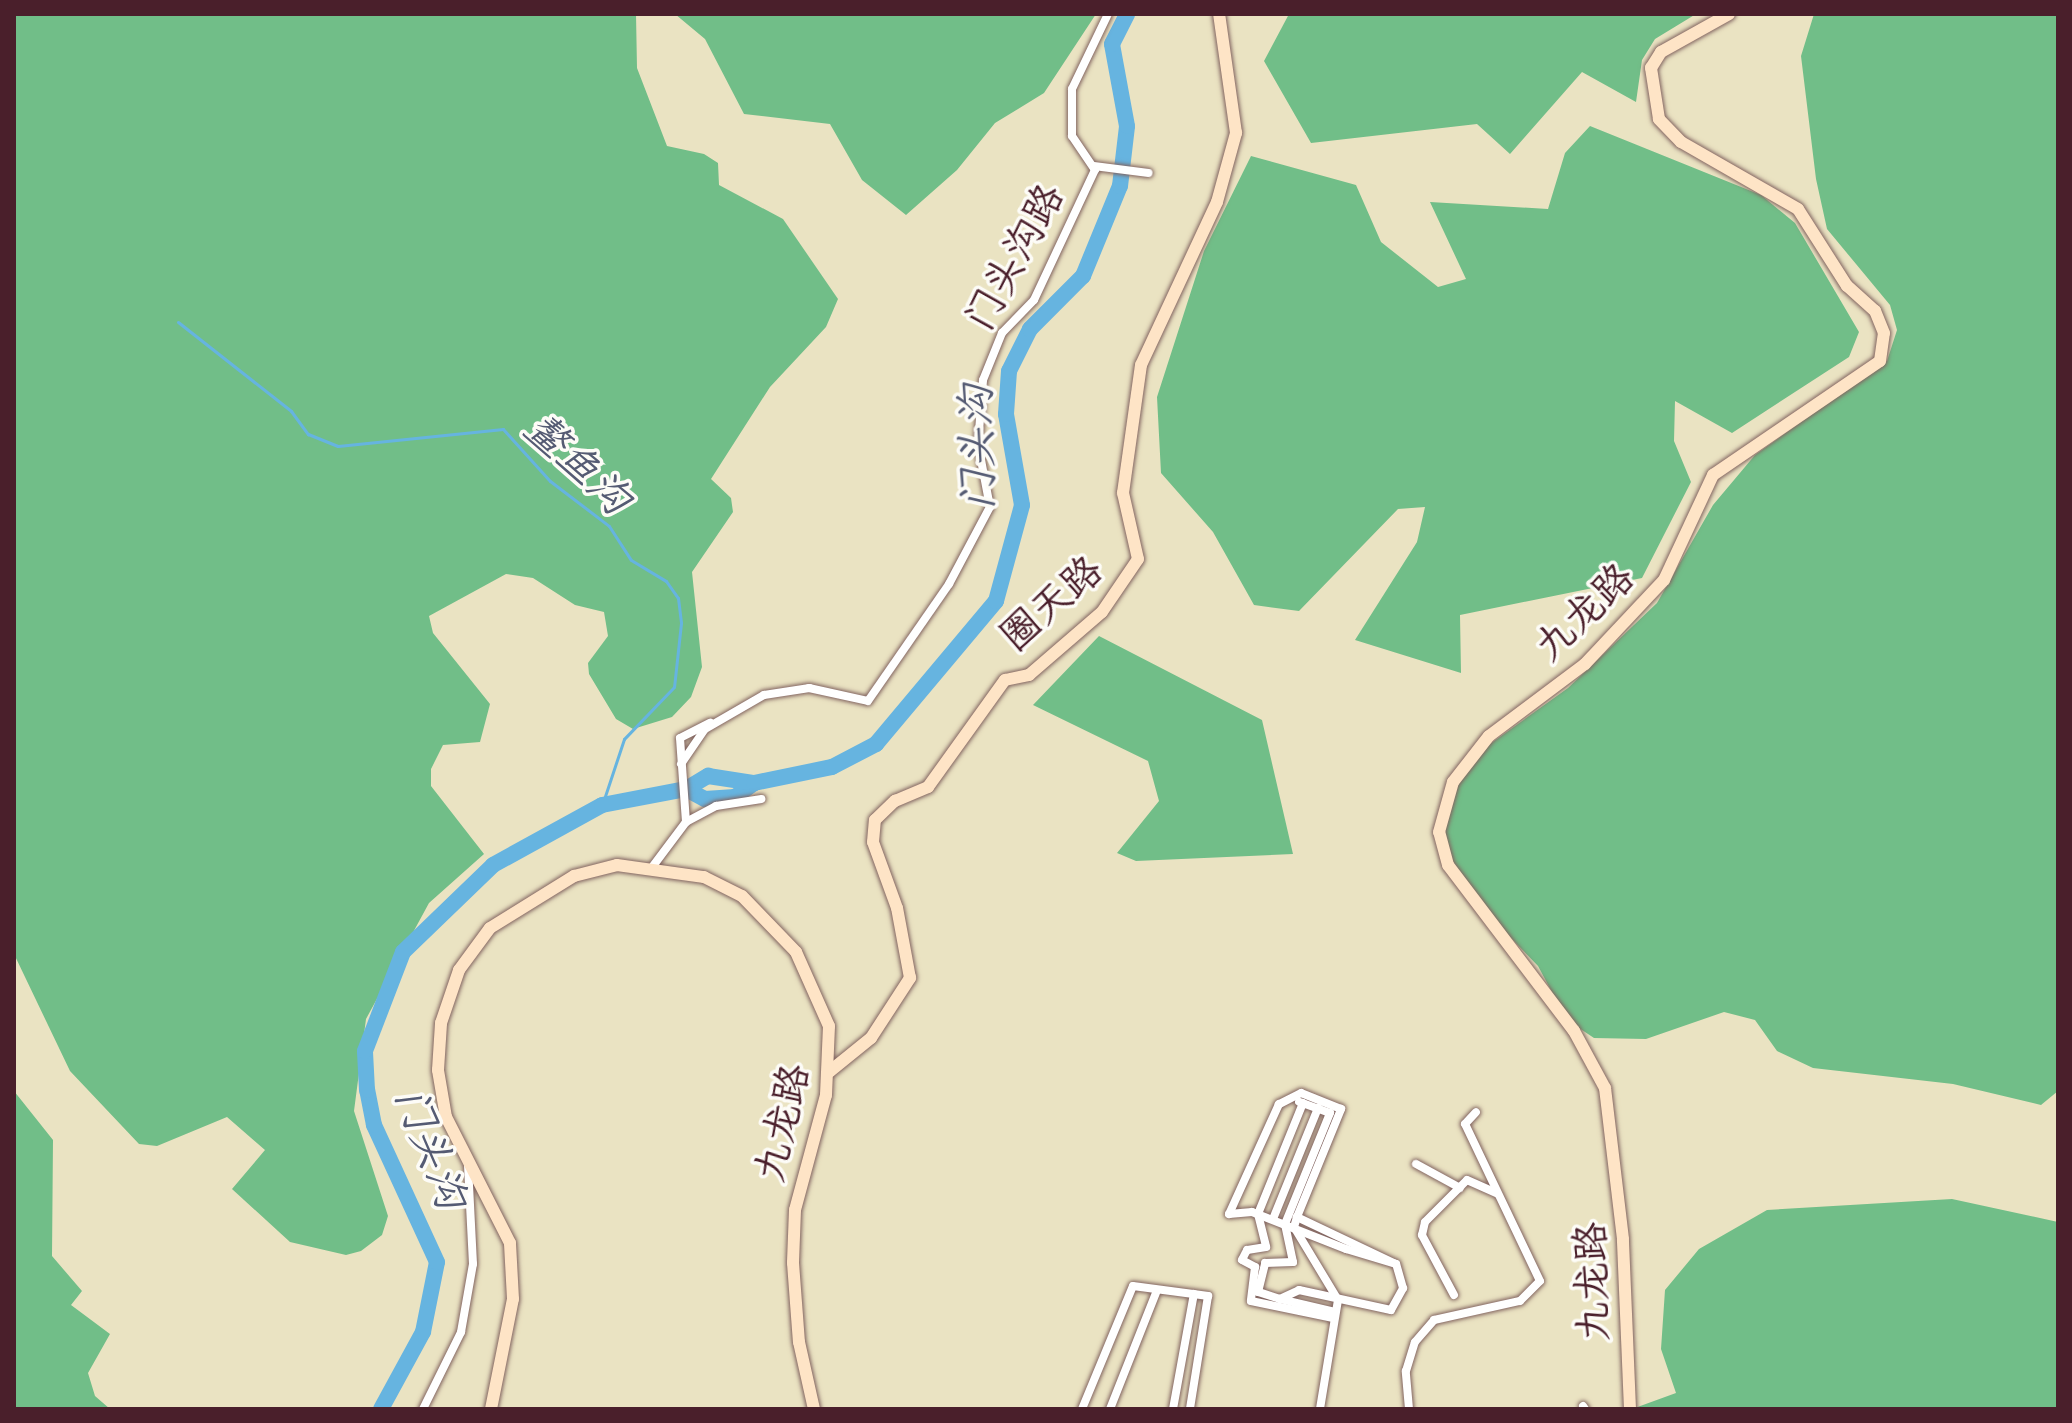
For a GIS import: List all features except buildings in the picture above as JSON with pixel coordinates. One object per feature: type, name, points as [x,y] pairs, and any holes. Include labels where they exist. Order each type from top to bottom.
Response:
[{"type":"street","name":"门头沟路","points":[[713,723],[746,711],[764,695],[789,690],[868,701],[909,651],[990,507],[978,444],[983,380],[1002,333],[1034,300],[1094,166],[1072,136],[1072,89],[1108,14]]},
{"type":"street","name":"圈天路","points":[[829,1072],[871,1038],[910,978],[897,908],[873,842],[875,820],[895,801],[928,787],[1005,680],[1029,675],[1102,612],[1138,559],[1123,493],[1141,365],[1217,202],[1236,133],[1219,14]]},
{"type":"street","name":"九龙路","points":[[1630,1409],[1623,1239],[1605,1088],[1574,1031],[1448,865],[1439,832],[1453,782],[1489,736],[1585,664],[1664,580],[1713,475],[1880,361],[1884,333],[1875,311],[1847,286],[1798,209],[1681,142],[1659,119],[1651,68],[1661,52],[1729,14]]},
{"type":"street","points":[[1094,166],[1149,173]]},
{"type":"street","points":[[681,764],[713,723]]},
{"type":"street","points":[[686,821],[682,735],[713,723]]},
{"type":"street","points":[[653,866],[686,821],[716,806],[761,799]]},
{"type":"street","name":"九龙路","points":[[491,1409],[513,1299],[510,1243],[446,1117],[438,1070],[441,1023],[459,970],[490,928],[536,896],[574,876],[653,866],[704,877],[742,896],[778,928],[829,1026],[829,1072],[795,1210],[799,1342],[814,1409]]},
{"type":"street","points":[[1280,1299],[1299,1290],[1338,1300],[1398,1306],[1403,1288],[1396,1264],[1292,1223],[1258,1214],[1231,1218],[1226,1209],[1243,1195],[1245,1173],[1279,1104],[1301,1093],[1332,1108]]},
{"type":"street","points":[[1290,1099],[1318,1108],[1341,1109],[1292,1223],[1293,1262],[1269,1258],[1258,1292],[1334,1315]]},
{"type":"street","points":[[1303,1103],[1258,1214],[1266,1247],[1242,1253],[1244,1265],[1255,1267],[1251,1301],[1334,1315]]},
{"type":"street","points":[[1273,1219],[1318,1108]]},
{"type":"street","points":[[1409,1409],[1410,1357],[1434,1320],[1535,1292],[1540,1281],[1465,1124],[1476,1112]]},
{"type":"street","points":[[423,1409],[461,1332],[473,1264],[468,1163]]},
{"type":"street","points":[[1416,1164],[1460,1188]]},
{"type":"street","points":[[1454,1295],[1422,1235],[1460,1188],[1478,1180],[1499,1196]]},
{"type":"street","points":[[1292,1223],[1338,1300],[1320,1408]]},
{"type":"street","points":[[1082,1409],[1133,1286],[1208,1296],[1190,1409]]},
{"type":"street","points":[[1110,1409],[1157,1290]]},
{"type":"street","points":[[1173,1409],[1194,1294]]},
{"type":"green space","points":[[14,14],[636,14],[637,68],[667,146],[704,154],[718,163],[719,185],[783,219],[838,299],[826,327],[770,387],[711,479],[731,498],[733,512],[692,572],[702,667],[691,697],[672,717],[633,729],[616,719],[589,674],[588,663],[608,636],[604,612],[575,605],[533,578],[506,574],[429,616],[433,633],[490,704],[480,742],[443,745],[431,769],[431,786],[484,854],[429,903],[366,1019],[354,1111],[388,1216],[382,1235],[361,1251],[346,1255],[290,1242],[232,1189],[265,1150],[227,1117],[157,1146],[139,1144],[70,1071],[14,954]]},
{"type":"green space","points":[[675,14],[1096,14],[1044,93],[995,123],[957,170],[906,215],[862,180],[830,124],[744,114],[705,39]]},
{"type":"green space","points":[[1289,14],[1696,14],[1655,39],[1642,60],[1636,102],[1582,72],[1510,154],[1477,124],[1311,143],[1264,61]]},
{"type":"green space","points":[[1814,14],[2058,14],[2058,1091],[2041,1105],[1953,1084],[1813,1068],[1777,1051],[1755,1020],[1724,1012],[1646,1039],[1594,1038],[1567,1020],[1538,966],[1482,908],[1440,843],[1447,794],[1476,754],[1568,688],[1657,603],[1713,505],[1755,455],[1887,361],[1897,330],[1890,305],[1827,229],[1816,179],[1801,56]]},
{"type":"green space","points":[[1590,126],[1761,195],[1795,223],[1859,332],[1849,357],[1732,433],[1675,401],[1674,441],[1691,482],[1642,578],[1460,615],[1461,673],[1355,640],[1417,542],[1425,507],[1398,509],[1299,611],[1254,605],[1213,532],[1161,473],[1157,397],[1204,251],[1251,156],[1356,185],[1381,242],[1438,287],[1466,279],[1430,202],[1548,209],[1565,153]]},
{"type":"green space","points":[[1099,636],[1262,720],[1293,854],[1136,861],[1117,853],[1159,801],[1148,761],[1033,705]]},
{"type":"green space","points":[[14,1091],[53,1140],[52,1256],[82,1291],[71,1305],[110,1334],[88,1373],[95,1396],[110,1409],[14,1409]]},
{"type":"green space","points":[[1952,1199],[2058,1222],[2058,1409],[1632,1409],[1676,1393],[1661,1349],[1665,1290],[1699,1249],[1767,1210]]},
{"type":"waterway","name":"门头沟","points":[[381,1409],[423,1332],[437,1262],[374,1125],[367,1090],[365,1051],[403,952],[493,865],[602,805],[686,789],[708,776],[754,783],[832,767],[876,744],[996,601],[1022,505],[1006,414],[1009,371],[1030,329],[1083,276],[1120,186],[1127,126],[1112,44],[1127,14]]},
{"type":"waterway","name":"鳌鱼沟","points":[[178,322],[291,411],[308,434],[338,446],[503,429],[550,481],[609,526],[631,560],[666,581],[678,598],[681,623],[674,687],[624,739],[602,805]]},
{"type":"waterway","name":"门头沟","points":[[686,789],[705,799],[735,797],[754,783]]}]
